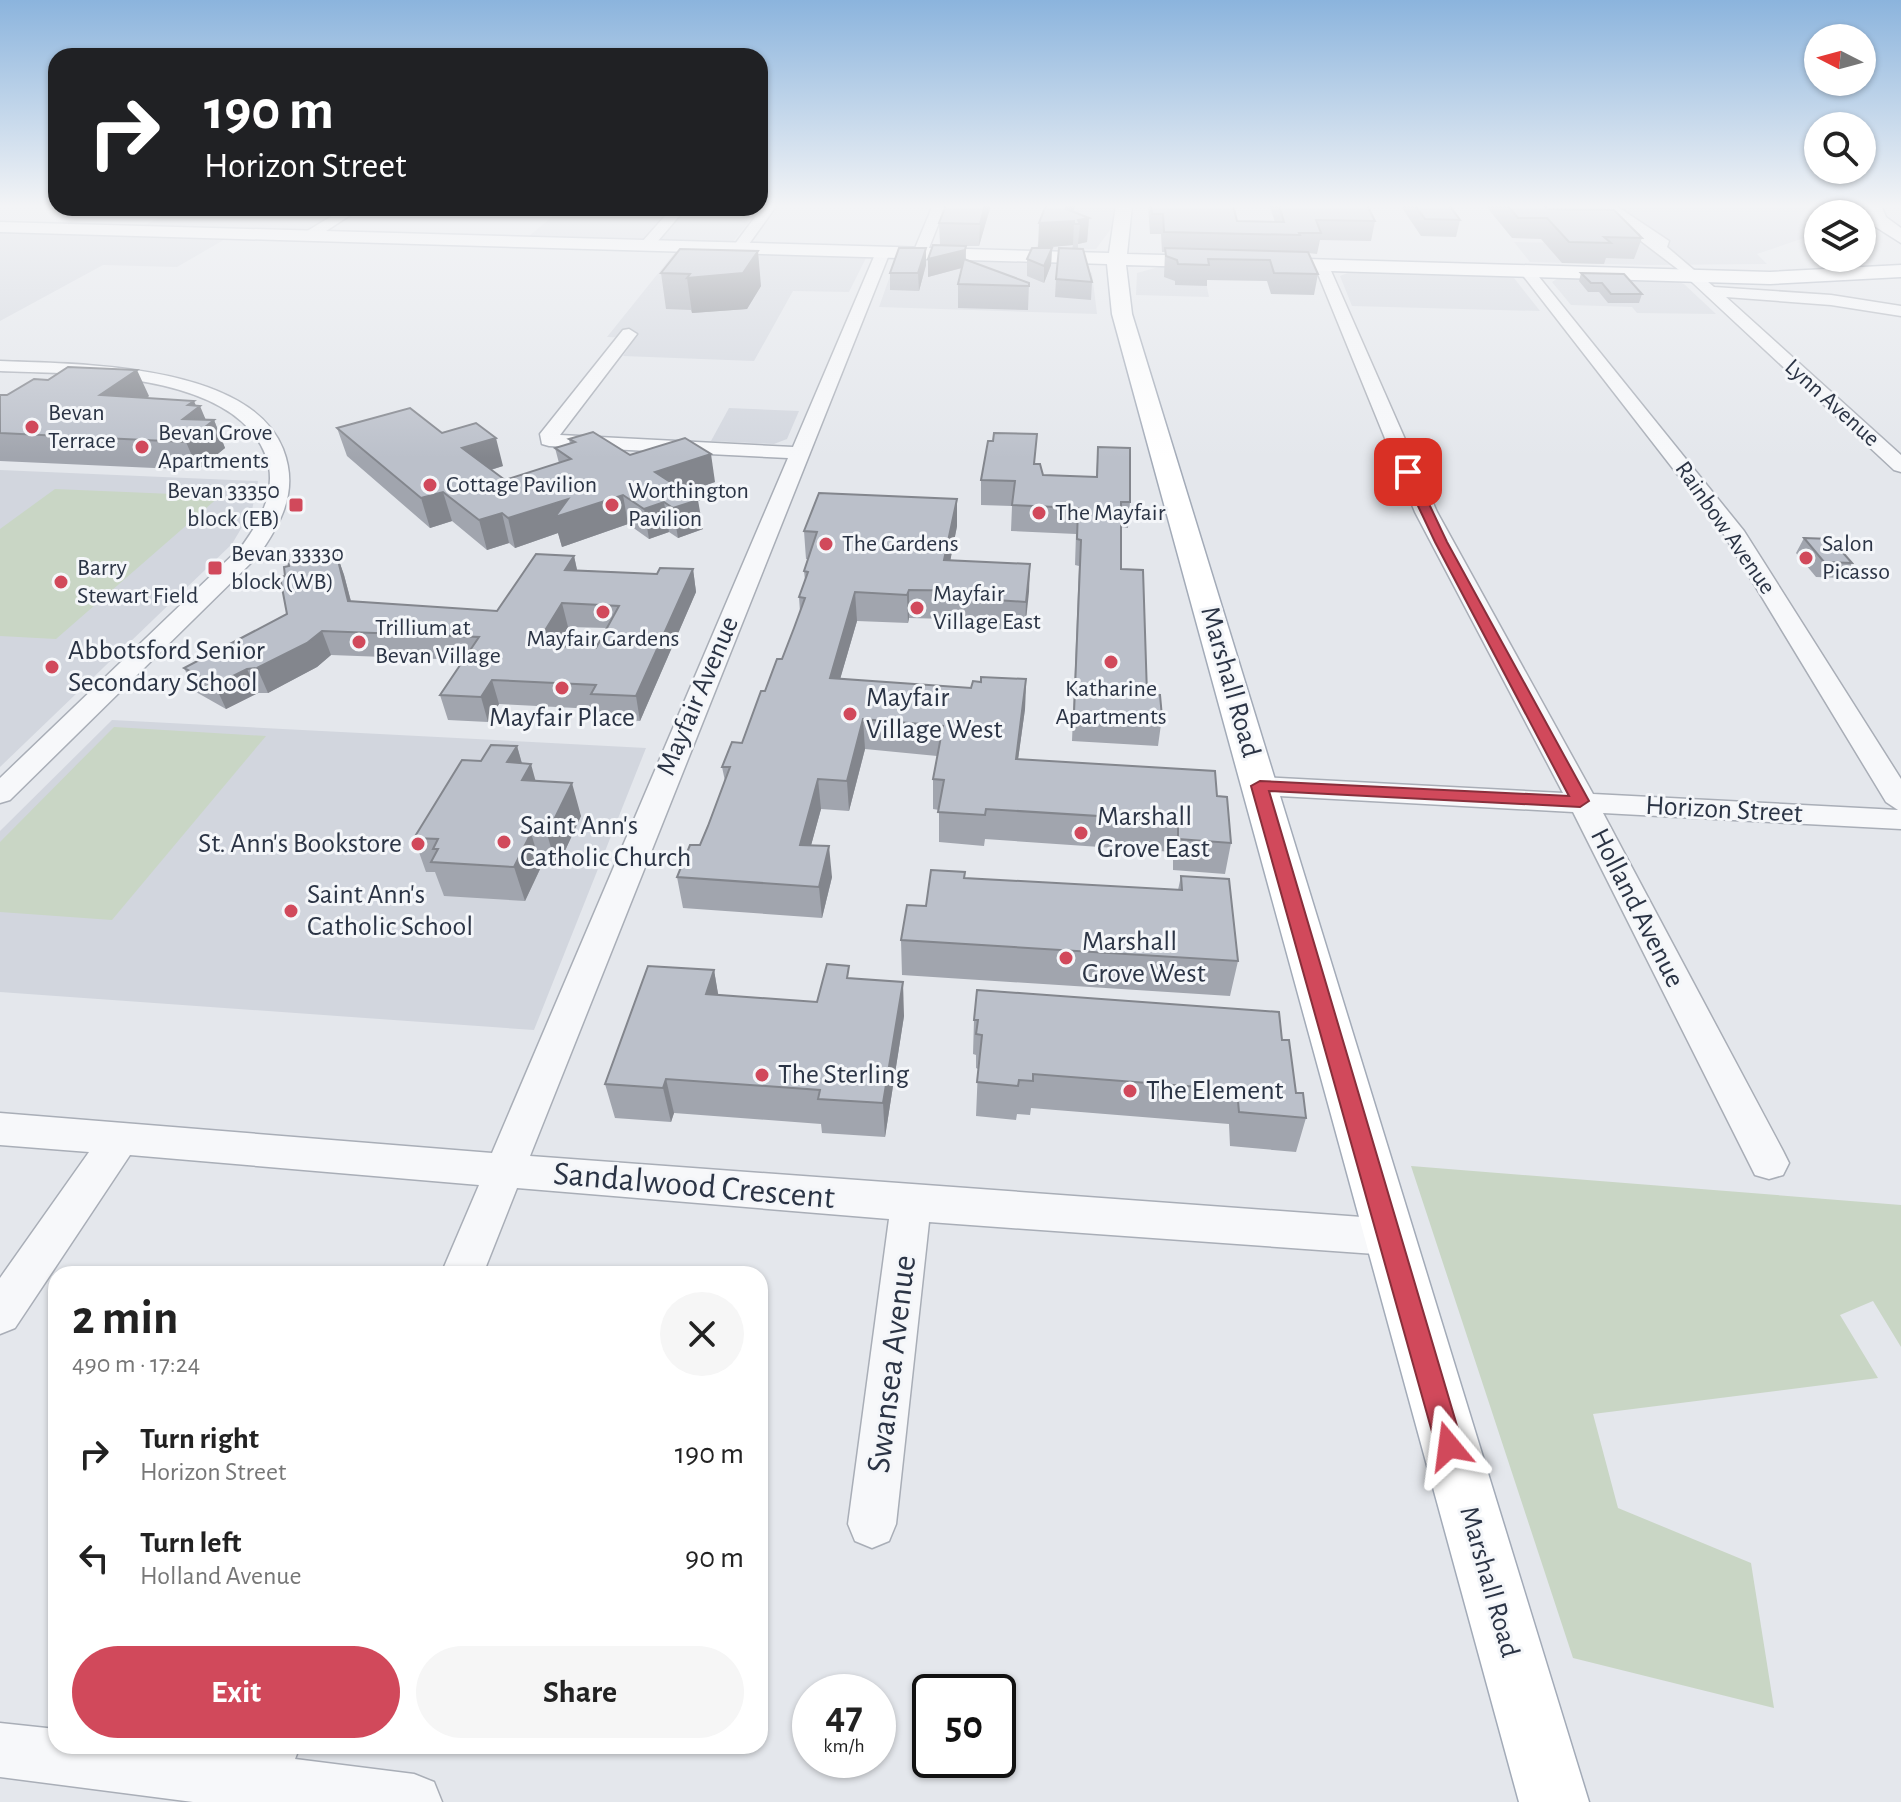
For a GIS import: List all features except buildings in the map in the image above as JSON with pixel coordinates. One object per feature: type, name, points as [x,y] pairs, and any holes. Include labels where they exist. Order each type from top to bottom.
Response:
[{"type":"main road","name":"Marshall Road","points":[[1118,289],[1122,314],[1554,1802]]},
{"type":"street","name":"Mayfair Avenue","points":[[465,1266],[867,289]]},
{"type":"street","name":"Holland Avenue","points":[[1332,289],[1426,512],[1769,1163]]},
{"type":"street","name":"Rainbow Avenue","points":[[1541,289],[1733,531],[1901,802]]},
{"type":"street","points":[[1711,291],[1831,300],[1901,311]]},
{"type":"street","name":"Lynn Avenue","points":[[1711,291],[1901,466]]},
{"type":"street","points":[[629,334],[549,440],[798,453]]},
{"type":"street","points":[[0,366],[120,374],[182,386],[221,400],[244,412],[271,439],[279,456],[282,481],[277,504],[250,551],[0,794]]},
{"type":"street","name":"Horizon Street","points":[[1260,786],[1901,820]]},
{"type":"street","name":"Sandalwood Crescent","points":[[0,1129],[911,1204],[1389,1237]]},
{"type":"street","points":[[0,1314],[120,1139]]},
{"type":"street","name":"Swansea Avenue","points":[[872,1524],[911,1204]]},
{"type":"street","points":[[0,1750],[48,1753]]},
{"type":"street","points":[[76,1754],[265,1764],[414,1802]]},
{"type":"shaded area","points":[[0,289],[59,289],[0,321]]},
{"type":"shaded area","points":[[645,289],[850,289],[849,292],[793,291],[754,361],[623,356],[635,338],[607,337]]},
{"type":"shaded area","points":[[885,289],[1094,289],[1097,314],[879,307]]},
{"type":"shaded area","points":[[1136,289],[1207,289],[1209,297],[1136,295]]},
{"type":"shaded area","points":[[1345,289],[1523,289],[1540,311],[1352,306]]},
{"type":"shaded area","points":[[1558,289],[1689,289],[1716,314],[1637,313],[1632,307],[1571,305]]},
{"type":"shaded area","points":[[729,408],[799,411],[787,439],[774,444],[711,441]]},
{"type":"shaded area","name":"Abbotsford Senior Secondary School","points":[[0,470],[258,481],[252,510],[232,544],[0,767]]},
{"type":"shaded area","name":"Saint Ann's Catholic School","points":[[112,720],[646,748],[534,1030],[0,992],[0,831]]},
{"type":"green space","name":"Barry Stewart Field","points":[[55,489],[220,496],[56,639],[0,636],[0,529]]},
{"type":"green space","points":[[114,727],[266,736],[112,920],[0,912],[0,842]]},
{"type":"green space","points":[[1411,1166],[1901,1205],[1901,1347],[1873,1301],[1840,1315],[1878,1378],[1593,1414],[1618,1508],[1751,1563],[1774,1708],[1573,1658]]},
{"type":"place","name":"Bevan Terrace","points":[[32,427]]},
{"type":"place","name":"Bevan Grove Apartments","points":[[142,447]]},
{"type":"place","name":"Cottage Pavilion","points":[[430,485]]},
{"type":"place","name":"Bevan 33350 block (EB)","points":[[296,505]]},
{"type":"place","name":"Worthington Pavilion","points":[[612,505]]},
{"type":"place","name":"The Mayfair","points":[[1039,513]]},
{"type":"place","name":"The Gardens","points":[[826,544]]},
{"type":"place","name":"Salon Picasso","points":[[1806,558]]},
{"type":"place","name":"Bevan 33330 block (WB)","points":[[215,568]]},
{"type":"place","name":"Barry Stewart Field","points":[[61,582]]},
{"type":"place","name":"Mayfair Village East","points":[[917,608]]},
{"type":"place","name":"Mayfair Gardens","points":[[603,612]]},
{"type":"place","name":"Trillium at Bevan Village","points":[[359,642]]},
{"type":"place","name":"Katharine Apartments","points":[[1111,662]]},
{"type":"place","name":"Abbotsford Senior Secondary School","points":[[52,667]]},
{"type":"place","name":"Mayfair Place","points":[[562,688]]},
{"type":"place","name":"Mayfair Village West","points":[[850,714]]},
{"type":"place","name":"Marshall Grove East","points":[[1081,833]]},
{"type":"place","name":"Saint Ann's Catholic Church","points":[[504,842]]},
{"type":"place","name":"St. Ann's Bookstore","points":[[418,844]]},
{"type":"place","name":"Saint Ann's Catholic School","points":[[291,911]]},
{"type":"place","name":"Marshall Grove West","points":[[1066,958]]},
{"type":"place","name":"The Sterling","points":[[762,1075]]},
{"type":"place","name":"The Element","points":[[1130,1091]]},
{"type":"route","points":[[1408,472],[1441,542],[1580,801],[1260,786],[1449,1446]]}]
